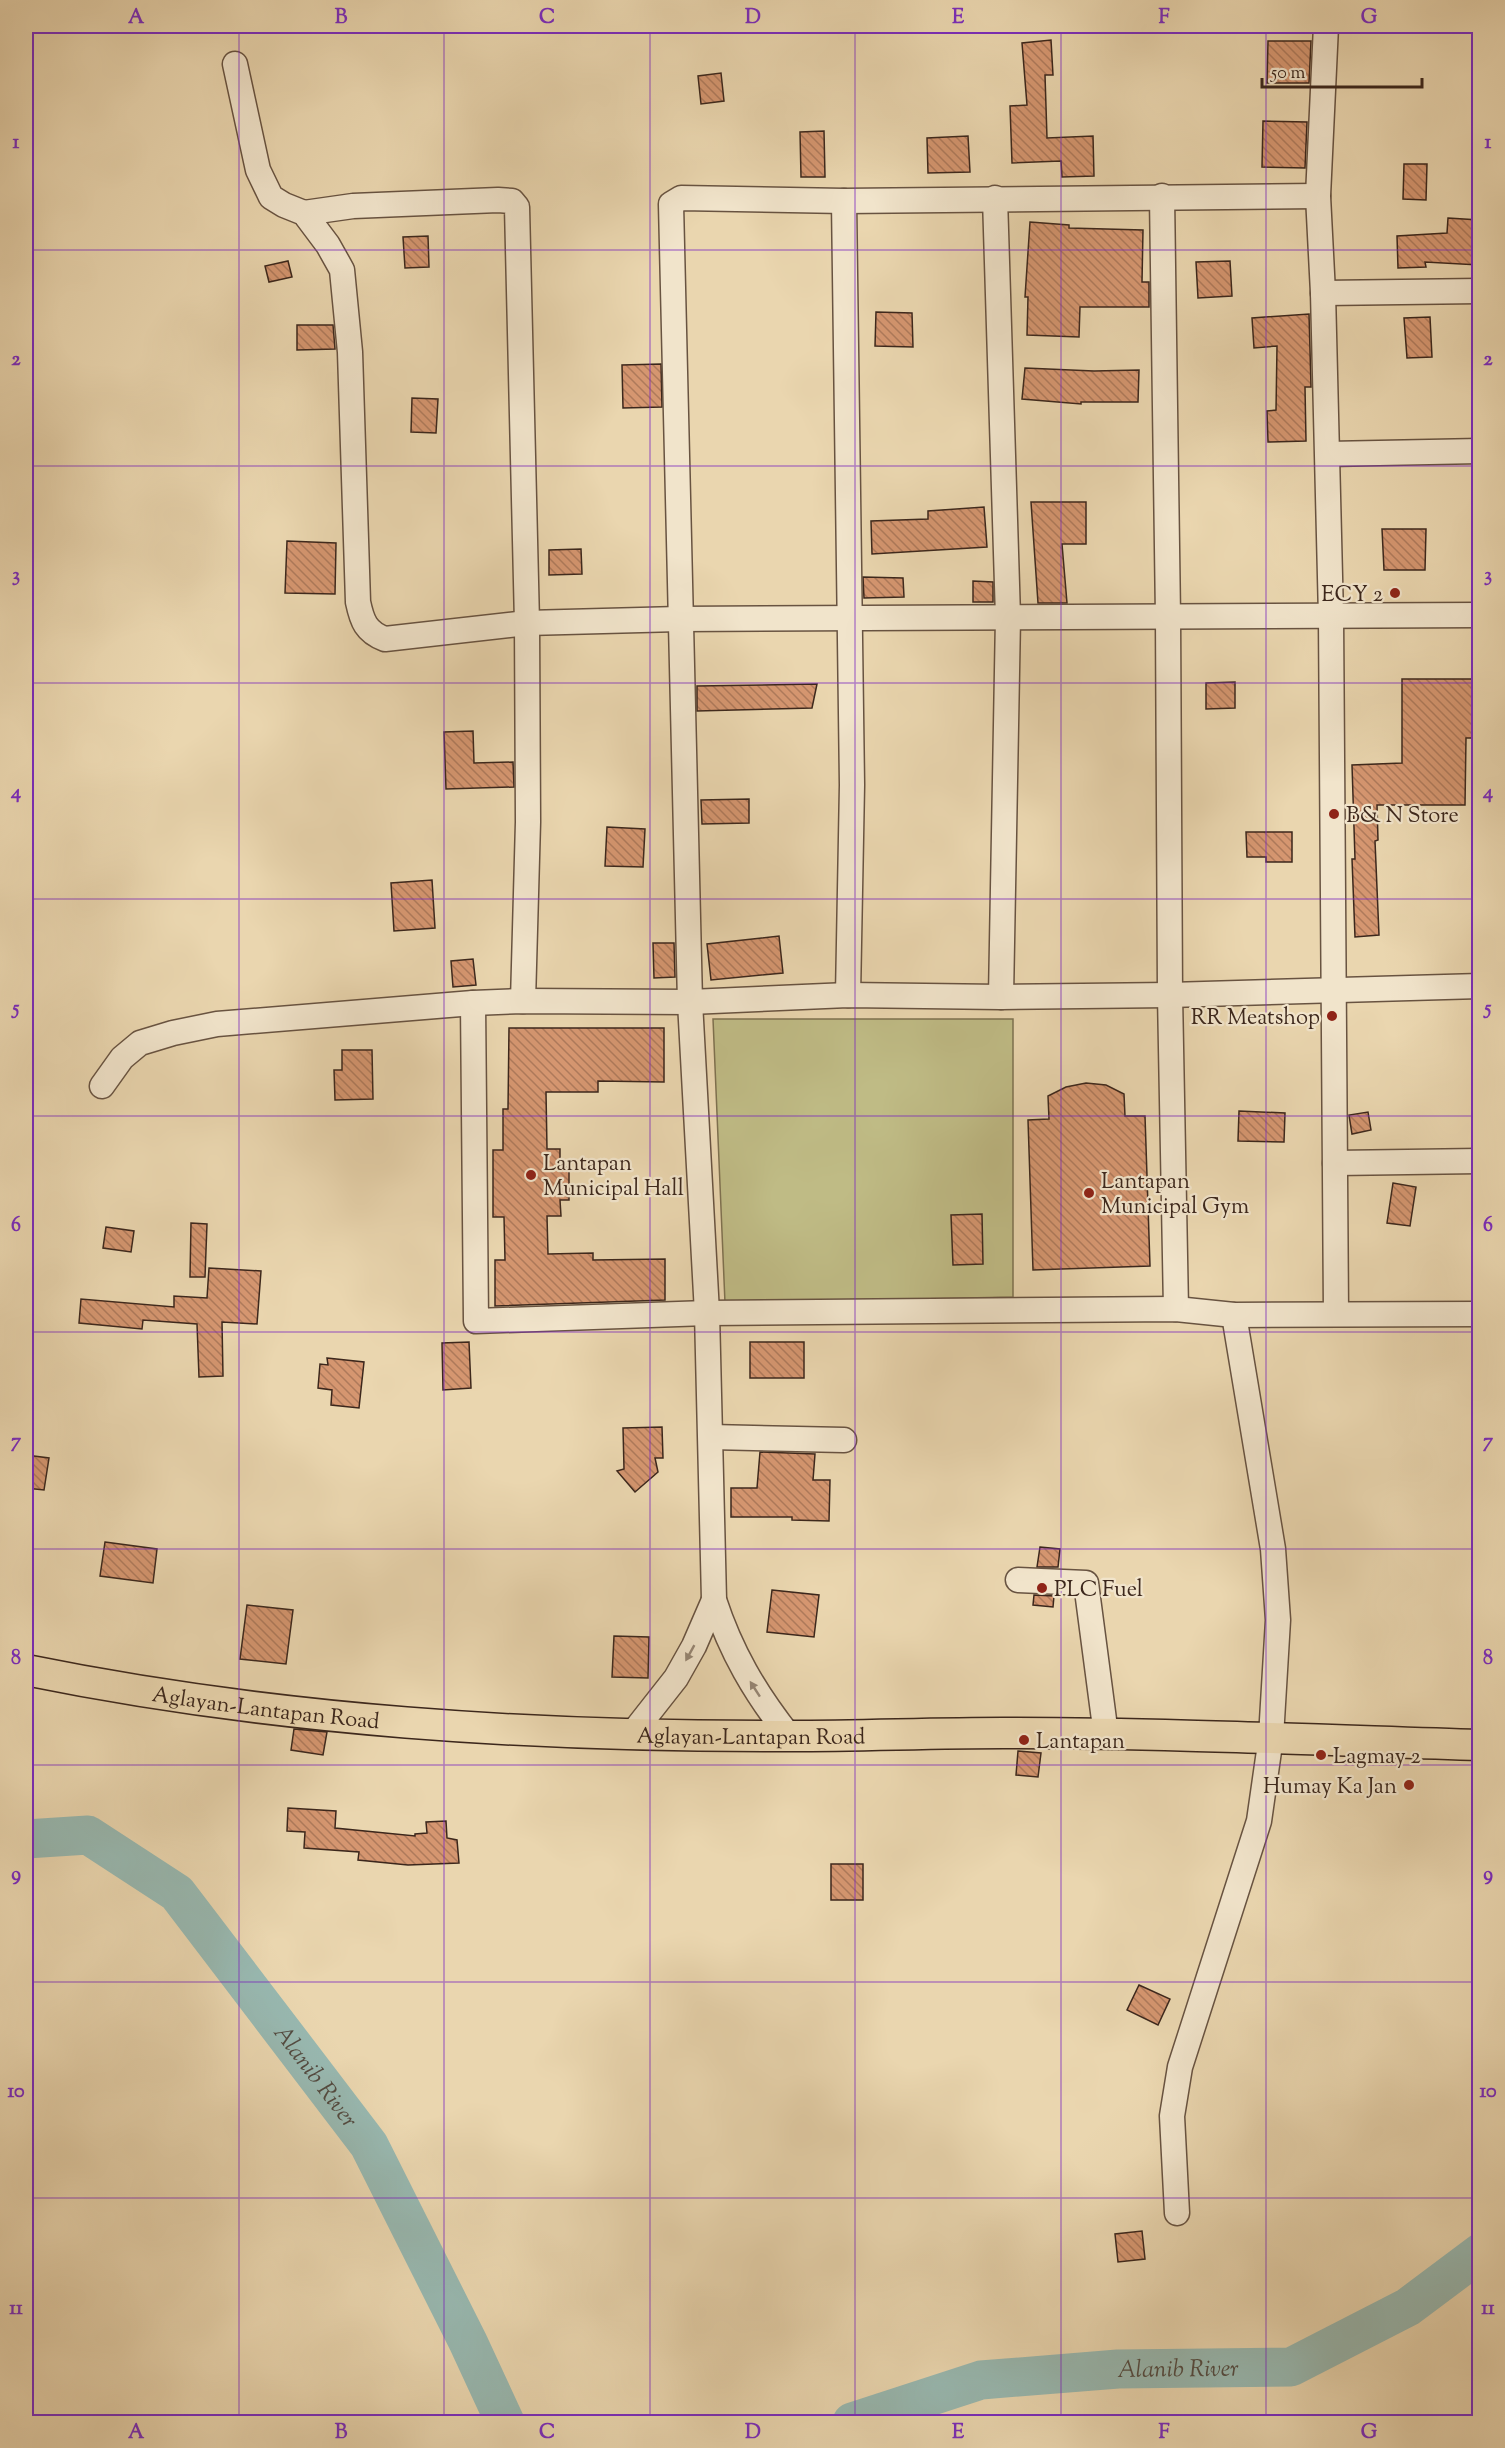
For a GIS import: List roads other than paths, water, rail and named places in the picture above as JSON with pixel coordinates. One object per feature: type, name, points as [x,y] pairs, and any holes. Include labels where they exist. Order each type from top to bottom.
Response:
[{"type":"main road","name":"Aglayan-Lantapan Road","points":[[26,1670],[243,1706],[400,1723],[632,1734],[789,1736],[1003,1733],[1271,1737],[1479,1745]]},
{"type":"street","points":[[1326,26],[1318,196],[1328,454],[1331,617],[1336,1314]]},
{"type":"street","points":[[235,64],[258,170],[271,196],[284,205],[304,213],[352,206],[498,200],[512,201],[517,207],[527,623],[528,822],[523,1001]]},
{"type":"street","points":[[1162,196],[1170,995],[1176,1309]]},
{"type":"street","points":[[789,1736],[748,1678],[726,1635],[714,1600],[711,1437],[690,1002],[679,619],[671,204],[681,198],[844,201],[1318,196]]},
{"type":"street","points":[[995,198],[1008,617],[1001,997]]},
{"type":"street","points":[[844,201],[852,785],[848,995]]},
{"type":"street","points":[[304,213],[327,244],[342,270],[344,279],[350,352],[358,602],[361,619],[368,630],[385,639],[527,623],[679,619],[849,620],[1479,615]]},
{"type":"street","points":[[1323,293],[1479,291]]},
{"type":"street","points":[[1328,454],[1479,451]]},
{"type":"street","points":[[102,1086],[122,1058],[140,1043],[173,1033],[217,1024],[473,1003],[690,1002],[848,995],[1001,997],[1170,995],[1335,992],[1479,986]]},
{"type":"street","points":[[473,1003],[476,1321],[706,1313],[1176,1309],[1234,1315],[1479,1314]]},
{"type":"street","points":[[1335,1163],[1479,1161]]},
{"type":"street","points":[[1177,2212],[1172,2116],[1180,2067],[1259,1821],[1271,1737],[1278,1620],[1274,1549],[1234,1315]]},
{"type":"street","points":[[711,1437],[844,1440]]},
{"type":"street","points":[[1018,1580],[1086,1583],[1106,1735]]},
{"type":"street","points":[[632,1734],[676,1678],[694,1646],[714,1600]]},
{"type":"waterway","name":"Alanib River","points":[[26,1839],[88,1835],[177,1893],[369,2145],[468,2342],[505,2422]]},
{"type":"waterway","name":"Alanib River","points":[[852,2422],[981,2380],[1118,2369],[1291,2367],[1408,2307],[1480,2253]]},
{"type":"place","name":"ECY 2","points":[[1395,593]]},
{"type":"place","name":"B& N Store","points":[[1334,814]]},
{"type":"place","name":"RR Meatshop","points":[[1332,1016]]},
{"type":"place","name":"Lantapan Municipal Hall","points":[[531,1175]]},
{"type":"place","name":"Lantapan Municipal Gym","points":[[1089,1193]]},
{"type":"place","name":"PLC Fuel","points":[[1042,1588]]},
{"type":"place","name":"Lantapan","points":[[1024,1740]]},
{"type":"place","name":"Lagmay 2","points":[[1321,1755]]},
{"type":"place","name":"Humay Ka Jan","points":[[1409,1785]]}]
